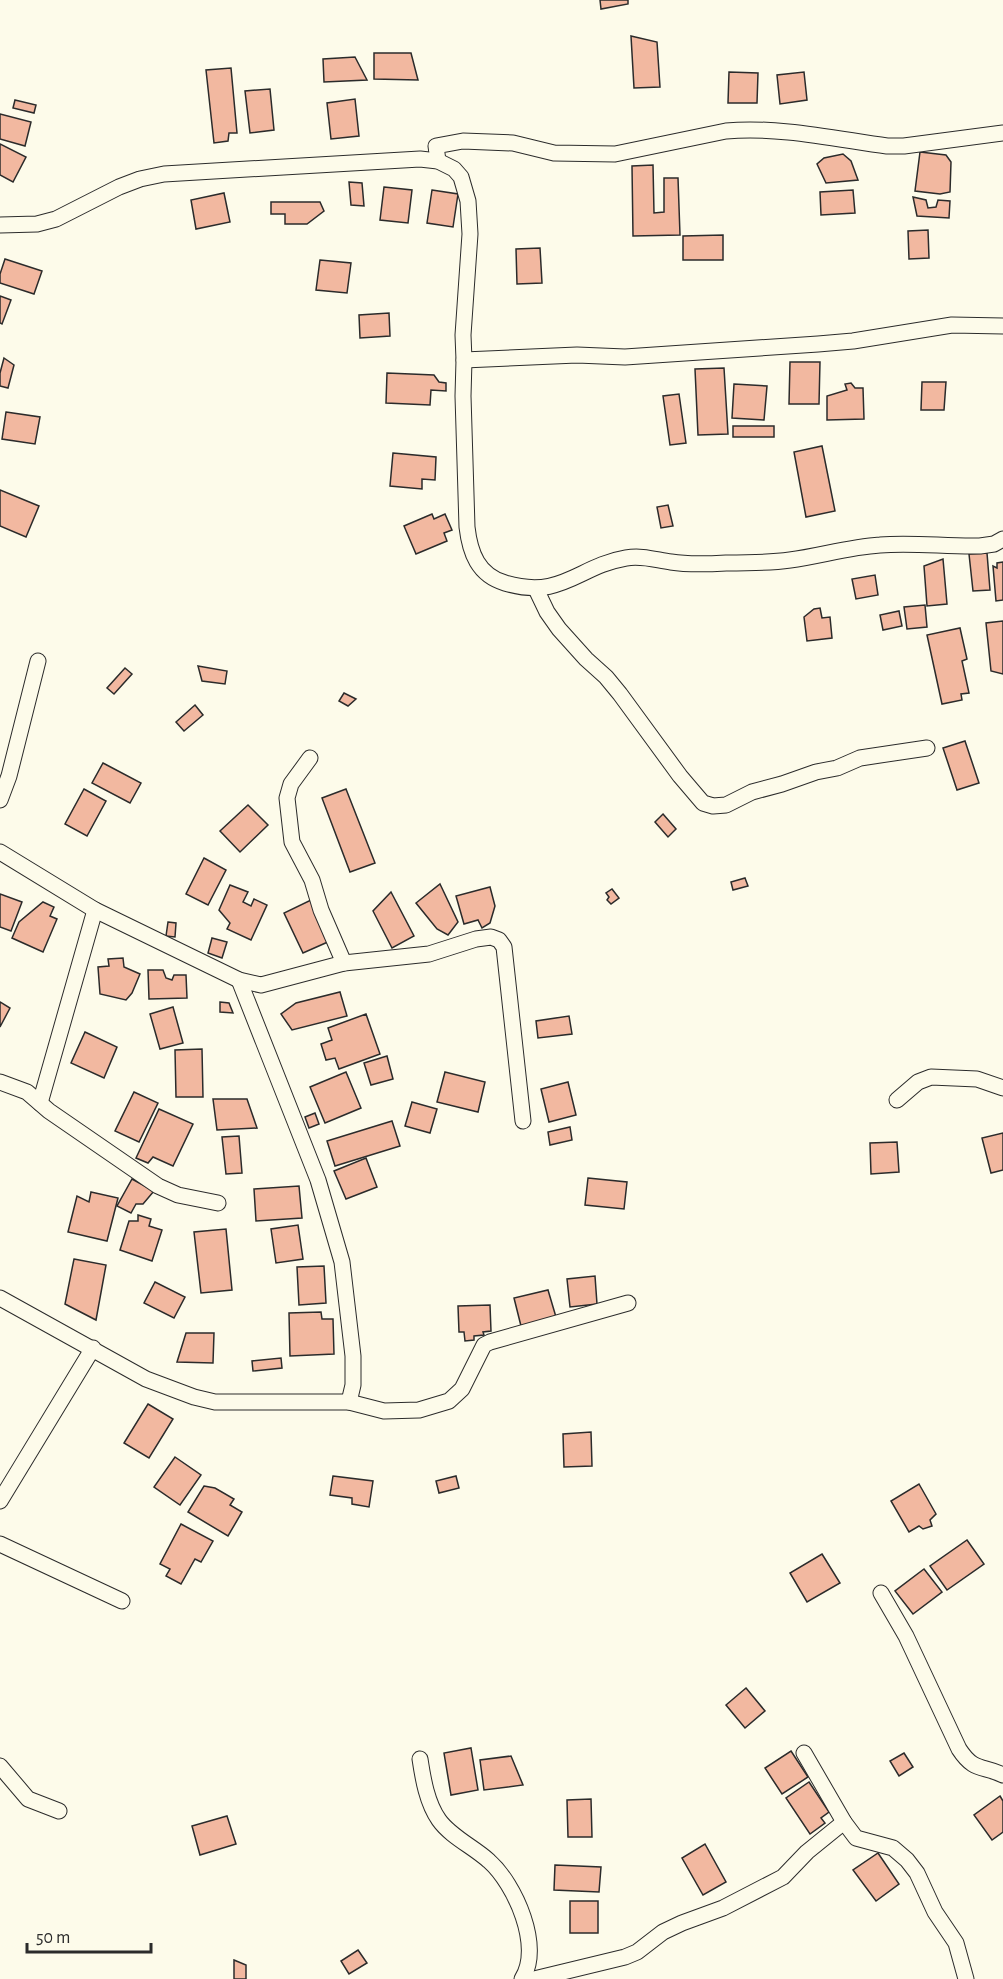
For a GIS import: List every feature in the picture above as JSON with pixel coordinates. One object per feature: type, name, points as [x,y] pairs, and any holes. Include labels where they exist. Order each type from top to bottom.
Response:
[{"type":"street","points":[[438,161],[436,146],[463,141],[513,143],[554,153],[615,154],[744,129],[769,130],[904,147],[1003,133]]},
{"type":"street","points":[[0,225],[38,224],[56,219],[119,187],[140,179],[164,174],[420,159],[438,161],[461,177],[468,201],[470,234],[463,335],[462,396],[468,542],[481,568],[493,578],[536,589],[570,581],[602,565],[626,558],[644,557],[680,563],[779,561],[883,544],[980,546],[994,544],[1003,539]]},
{"type":"street","points":[[464,360],[578,355],[625,357],[830,343],[952,325],[1003,326]]},
{"type":"street","points":[[536,589],[547,612],[559,628],[586,659],[606,676],[687,786],[703,803],[714,806],[726,805],[752,792],[816,772],[837,768],[860,758],[927,748]]},
{"type":"street","points":[[0,800],[9,776],[38,661]]},
{"type":"street","points":[[310,758],[291,784],[287,798],[292,842],[312,880],[321,910],[344,963]]},
{"type":"street","points":[[0,852],[95,910],[238,980],[261,985],[344,963],[429,954],[476,939],[491,937],[499,940],[504,947],[523,1121]]},
{"type":"street","points":[[40,1103],[95,910]]},
{"type":"street","points":[[238,980],[318,1180],[339,1252],[347,1297],[352,1356],[353,1385],[349,1402]]},
{"type":"street","points":[[897,1100],[918,1082],[931,1077],[977,1079],[1003,1088]]},
{"type":"street","points":[[0,1082],[27,1092],[158,1186],[178,1195],[218,1203]]},
{"type":"street","points":[[0,1298],[146,1378],[194,1397],[215,1402],[349,1402],[384,1411],[419,1410],[449,1401],[462,1389],[484,1345],[628,1304]]},
{"type":"street","points":[[0,1501],[93,1348]]},
{"type":"street","points":[[0,1544],[122,1601]]},
{"type":"street","points":[[881,1593],[906,1636],[966,1760],[978,1768],[1003,1775]]},
{"type":"street","points":[[804,1753],[844,1822],[856,1838],[893,1848],[917,1873],[935,1912],[956,1943],[966,1979]]},
{"type":"street","points":[[420,1759],[424,1785],[440,1821],[491,1863],[503,1876],[518,1903],[530,1950],[526,1974],[522,1979]]},
{"type":"street","points":[[0,1766],[28,1798],[59,1811]]},
{"type":"street","points":[[534,1979],[637,1952],[663,1932],[723,1908],[783,1877],[807,1852],[844,1822]]},
{"type":"building","points":[[600,0],[628,0],[628,4],[601,9]]},
{"type":"building","points":[[631,36],[657,42],[660,87],[634,88]]},
{"type":"building","points":[[374,53],[411,53],[418,80],[374,79]]},
{"type":"building","points":[[355,57],[367,80],[324,82],[323,59]]},
{"type":"building","points":[[231,68],[237,133],[229,133],[228,141],[214,143],[206,70]]},
{"type":"building","points":[[729,72],[758,73],[757,103],[728,103]]},
{"type":"building","points":[[804,72],[807,100],[780,104],[777,75]]},
{"type":"building","points":[[270,89],[274,130],[250,133],[245,91]]},
{"type":"building","points":[[355,99],[359,136],[331,139],[327,103]]},
{"type":"building","points":[[15,100],[36,105],[34,113],[13,108]]},
{"type":"building","points":[[0,114],[31,122],[25,146],[0,139]]},
{"type":"building","points":[[0,144],[26,157],[13,182],[0,175]]},
{"type":"building","points":[[920,152],[946,155],[951,162],[950,192],[940,194],[915,191]]},
{"type":"building","points":[[843,154],[851,161],[858,180],[826,183],[817,164],[824,158]]},
{"type":"building","points":[[653,165],[654,213],[664,212],[664,178],[678,178],[680,235],[633,236],[632,166]]},
{"type":"building","points":[[349,182],[362,183],[364,206],[351,205]]},
{"type":"building","points":[[384,187],[412,190],[408,223],[380,220]]},
{"type":"building","points":[[432,190],[458,194],[453,227],[427,223]]},
{"type":"building","points":[[853,190],[855,213],[821,215],[820,192]]},
{"type":"building","points":[[224,193],[230,222],[196,229],[191,200]]},
{"type":"building","points":[[913,197],[926,200],[928,208],[936,207],[938,200],[950,201],[949,218],[917,216]]},
{"type":"building","points":[[271,202],[320,202],[324,211],[307,224],[285,224],[285,214],[271,214]]},
{"type":"building","points":[[928,230],[929,258],[909,259],[908,231]]},
{"type":"building","points":[[723,235],[723,260],[683,260],[683,236]]},
{"type":"building","points":[[540,248],[542,283],[517,284],[516,249]]},
{"type":"building","points":[[5,259],[42,271],[34,294],[0,283],[0,274]]},
{"type":"building","points":[[320,260],[351,263],[347,293],[316,290]]},
{"type":"building","points":[[0,296],[11,300],[2,324],[0,323]]},
{"type":"building","points":[[389,313],[390,336],[360,338],[359,315]]},
{"type":"building","points":[[4,358],[14,365],[8,388],[0,386],[0,373]]},
{"type":"building","points":[[790,362],[820,362],[819,404],[789,404]]},
{"type":"building","points":[[724,368],[728,434],[698,435],[695,369]]},
{"type":"building","points":[[387,373],[434,375],[439,382],[446,383],[446,391],[431,390],[430,405],[386,403]]},
{"type":"building","points":[[922,382],[946,382],[944,410],[921,410]]},
{"type":"building","points":[[851,383],[855,388],[863,388],[864,419],[827,420],[827,396],[847,390],[845,384]]},
{"type":"building","points":[[734,384],[767,386],[764,420],[732,418]]},
{"type":"building","points":[[679,394],[686,443],[670,445],[663,396]]},
{"type":"building","points":[[6,412],[40,417],[35,444],[2,439]]},
{"type":"building","points":[[733,426],[774,426],[774,437],[733,437]]},
{"type":"building","points":[[822,446],[835,511],[806,517],[794,452]]},
{"type":"building","points":[[393,453],[436,457],[435,480],[422,479],[422,489],[390,486]]},
{"type":"building","points":[[0,490],[39,506],[26,537],[0,526]]},
{"type":"building","points":[[668,505],[673,526],[661,528],[657,507]]},
{"type":"building","points":[[432,514],[434,519],[445,514],[452,530],[444,533],[447,541],[416,554],[404,526]]},
{"type":"building","points":[[987,553],[990,590],[973,591],[969,554]]},
{"type":"building","points":[[943,559],[947,604],[927,606],[924,566]]},
{"type":"building","points":[[1003,562],[1003,600],[996,601],[993,566],[997,568],[997,563]]},
{"type":"building","points":[[875,575],[878,595],[856,599],[852,579]]},
{"type":"building","points":[[925,605],[927,627],[907,629],[904,607]]},
{"type":"building","points":[[820,608],[822,618],[830,617],[832,638],[807,641],[804,617],[814,609]]},
{"type":"building","points":[[899,611],[902,626],[883,630],[880,615]]},
{"type":"building","points":[[1003,621],[1003,674],[991,671],[986,623]]},
{"type":"building","points":[[960,628],[967,659],[962,661],[969,693],[961,694],[962,700],[942,704],[927,635]]},
{"type":"building","points":[[198,666],[227,671],[225,684],[202,681]]},
{"type":"building","points":[[125,668],[132,674],[114,694],[107,688]]},
{"type":"building","points":[[344,693],[356,699],[348,706],[339,701]]},
{"type":"building","points":[[195,705],[203,715],[184,731],[176,722]]},
{"type":"building","points":[[965,741],[979,783],[957,790],[943,748]]},
{"type":"building","points":[[103,763],[141,783],[130,803],[92,783]]},
{"type":"building","points":[[84,789],[106,801],[87,836],[65,824]]},
{"type":"building","points":[[346,789],[375,863],[350,872],[322,798]]},
{"type":"building","points":[[248,805],[268,825],[240,852],[220,831]]},
{"type":"building","points":[[663,814],[676,829],[668,837],[655,822]]},
{"type":"building","points":[[204,858],[226,870],[208,905],[186,894]]},
{"type":"building","points":[[745,878],[748,886],[733,890],[731,882]]},
{"type":"building","points":[[440,884],[458,922],[448,935],[437,929],[416,903]]},
{"type":"building","points":[[230,885],[248,892],[243,902],[251,906],[254,899],[267,905],[251,940],[227,929],[230,923],[219,910]]},
{"type":"building","points":[[490,887],[495,906],[490,923],[482,928],[478,920],[464,924],[456,896]]},
{"type":"building","points":[[612,889],[619,898],[611,904],[607,900],[609,897],[606,893]]},
{"type":"building","points":[[391,892],[414,936],[392,948],[373,911]]},
{"type":"building","points":[[0,894],[22,902],[11,931],[0,927]]},
{"type":"building","points":[[311,900],[330,941],[303,953],[284,913]]},
{"type":"building","points":[[43,902],[54,907],[50,916],[57,919],[43,952],[12,938],[19,922]]},
{"type":"building","points":[[168,922],[176,923],[175,937],[166,936]]},
{"type":"building","points":[[212,938],[227,942],[222,958],[208,953]]},
{"type":"building","points":[[123,958],[124,967],[140,974],[132,993],[126,1000],[100,994],[98,967],[109,966],[108,959]]},
{"type":"building","points":[[148,970],[163,970],[166,978],[172,980],[174,975],[186,975],[187,998],[149,999]]},
{"type":"building","points":[[340,992],[347,1016],[292,1030],[281,1014],[296,1003]]},
{"type":"building","points":[[0,1002],[10,1008],[0,1027]]},
{"type":"building","points":[[220,1002],[229,1003],[233,1013],[220,1012]]},
{"type":"building","points":[[173,1007],[183,1043],[160,1049],[150,1014]]},
{"type":"building","points":[[366,1014],[380,1054],[339,1069],[335,1058],[326,1060],[321,1044],[332,1040],[328,1028]]},
{"type":"building","points":[[569,1016],[572,1034],[538,1038],[536,1021]]},
{"type":"building","points":[[85,1032],[117,1047],[104,1078],[71,1063]]},
{"type":"building","points":[[202,1049],[203,1097],[176,1097],[175,1050]]},
{"type":"building","points":[[387,1056],[393,1079],[371,1085],[364,1063]]},
{"type":"building","points":[[346,1072],[361,1108],[325,1123],[310,1087]]},
{"type":"building","points":[[445,1072],[485,1082],[478,1112],[437,1102]]},
{"type":"building","points":[[568,1082],[576,1115],[549,1122],[541,1089]]},
{"type":"building","points":[[134,1092],[158,1103],[139,1142],[115,1131]]},
{"type":"building","points":[[213,1099],[247,1099],[257,1128],[217,1130]]},
{"type":"building","points":[[412,1102],[437,1109],[430,1133],[405,1126]]},
{"type":"building","points":[[159,1109],[193,1124],[173,1166],[153,1157],[148,1163],[136,1158]]},
{"type":"building","points":[[315,1113],[319,1124],[309,1128],[305,1117]]},
{"type":"building","points":[[392,1121],[400,1146],[335,1166],[327,1141]]},
{"type":"building","points":[[570,1127],[572,1140],[550,1145],[548,1132]]},
{"type":"building","points":[[1003,1133],[1003,1170],[991,1173],[982,1138]]},
{"type":"building","points":[[239,1136],[242,1173],[226,1174],[222,1137]]},
{"type":"building","points":[[897,1142],[899,1172],[871,1174],[870,1143]]},
{"type":"building","points":[[366,1158],[377,1187],[346,1199],[334,1171]]},
{"type":"building","points":[[588,1178],[627,1182],[624,1209],[585,1205]]},
{"type":"building","points":[[132,1179],[154,1191],[143,1204],[136,1204],[131,1213],[117,1206]]},
{"type":"building","points":[[299,1186],[302,1218],[256,1221],[254,1189]]},
{"type":"building","points":[[91,1192],[118,1198],[107,1241],[68,1232],[77,1196],[89,1202]]},
{"type":"building","points":[[138,1215],[151,1219],[149,1226],[162,1230],[152,1261],[120,1250],[129,1221],[138,1221]]},
{"type":"building","points":[[298,1225],[303,1259],[276,1263],[271,1229]]},
{"type":"building","points":[[226,1229],[232,1290],[201,1293],[194,1232]]},
{"type":"building","points":[[74,1259],[106,1265],[96,1320],[65,1304]]},
{"type":"building","points":[[324,1266],[326,1303],[299,1305],[297,1267]]},
{"type":"building","points":[[595,1276],[597,1304],[570,1307],[567,1279]]},
{"type":"building","points":[[155,1282],[185,1297],[174,1318],[144,1303]]},
{"type":"building","points":[[548,1290],[556,1317],[521,1326],[514,1298]]},
{"type":"building","points":[[490,1305],[491,1331],[483,1332],[484,1335],[474,1336],[474,1340],[465,1341],[464,1332],[459,1332],[458,1306]]},
{"type":"building","points":[[321,1312],[322,1319],[333,1319],[334,1354],[290,1356],[289,1313]]},
{"type":"building","points":[[186,1333],[214,1333],[213,1363],[177,1362]]},
{"type":"building","points":[[281,1358],[282,1368],[253,1371],[252,1361]]},
{"type":"building","points":[[148,1404],[173,1419],[149,1458],[124,1443]]},
{"type":"building","points":[[591,1432],[592,1466],[564,1467],[563,1434]]},
{"type":"building","points":[[175,1457],[201,1475],[180,1505],[154,1487]]},
{"type":"building","points":[[333,1476],[373,1481],[369,1507],[352,1504],[352,1498],[330,1495]]},
{"type":"building","points":[[456,1476],[459,1488],[439,1493],[436,1481]]},
{"type":"building","points":[[919,1484],[936,1514],[930,1520],[932,1526],[923,1529],[919,1526],[909,1532],[891,1501]]},
{"type":"building","points":[[204,1486],[215,1488],[234,1499],[230,1505],[242,1512],[228,1536],[188,1512]]},
{"type":"building","points":[[181,1524],[213,1541],[201,1562],[195,1559],[181,1584],[166,1576],[170,1569],[160,1564]]},
{"type":"building","points":[[967,1540],[984,1564],[947,1590],[930,1566]]},
{"type":"building","points":[[822,1554],[840,1583],[807,1602],[790,1573]]},
{"type":"building","points":[[924,1569],[942,1592],[913,1614],[895,1591]]},
{"type":"building","points":[[746,1688],[765,1711],[745,1728],[726,1705]]},
{"type":"building","points":[[471,1748],[478,1790],[451,1795],[444,1753]]},
{"type":"building","points":[[791,1751],[808,1777],[782,1794],[765,1768]]},
{"type":"building","points":[[904,1753],[913,1767],[899,1776],[890,1761]]},
{"type":"building","points":[[511,1756],[523,1785],[484,1790],[480,1760]]},
{"type":"building","points":[[809,1782],[829,1812],[821,1818],[825,1823],[810,1834],[786,1798]]},
{"type":"building","points":[[1000,1796],[1003,1801],[1003,1832],[992,1840],[974,1815]]},
{"type":"building","points":[[591,1799],[592,1837],[568,1837],[567,1800]]},
{"type":"building","points":[[227,1816],[236,1844],[200,1855],[192,1826]]},
{"type":"building","points":[[705,1844],[726,1882],[703,1895],[682,1858]]},
{"type":"building","points":[[878,1853],[899,1884],[876,1901],[853,1870]]},
{"type":"building","points":[[555,1865],[601,1867],[599,1892],[554,1890]]},
{"type":"building","points":[[570,1901],[598,1901],[598,1933],[570,1933]]},
{"type":"building","points":[[358,1950],[367,1963],[349,1974],[341,1961]]},
{"type":"building","points":[[234,1960],[246,1965],[246,1979],[234,1979]]}]
